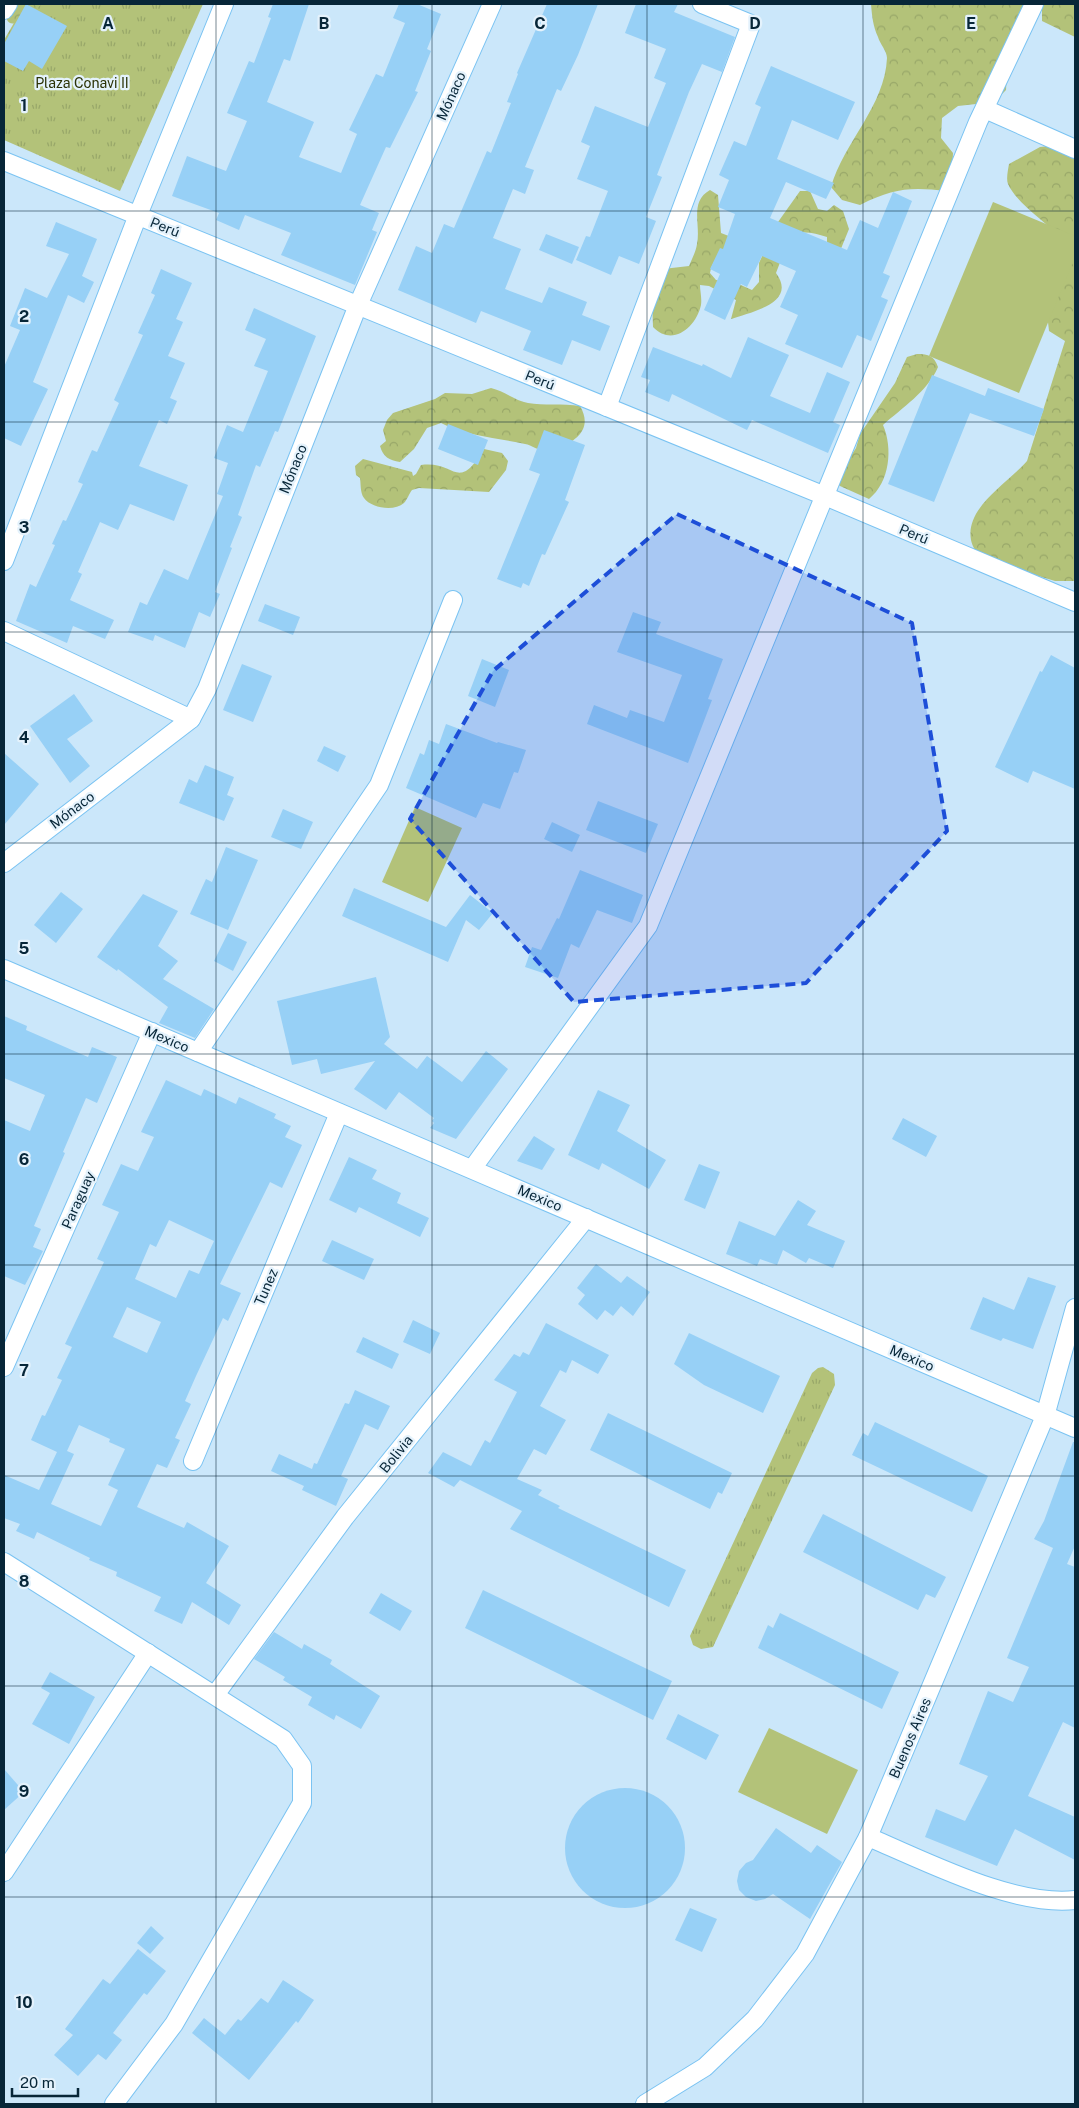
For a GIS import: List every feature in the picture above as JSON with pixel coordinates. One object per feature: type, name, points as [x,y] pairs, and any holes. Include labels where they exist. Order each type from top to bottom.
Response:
[{"type":"street","points":[[4,10],[8,4]]},
{"type":"street","points":[[4,561],[138,215],[224,4]]},
{"type":"street","name":"Mónaco","points":[[4,863],[191,720],[207,688],[358,305],[492,4]]},
{"type":"street","points":[[606,407],[750,24],[702,4]]},
{"type":"street","points":[[472,1170],[648,926],[985,109],[1034,4]]},
{"type":"street","points":[[985,109],[1075,149]]},
{"type":"street","name":"Perú","points":[[4,160],[825,496],[1075,602]]},
{"type":"street","points":[[198,1052],[379,785],[453,600]]},
{"type":"street","points":[[4,631],[191,720]]},
{"type":"street","name":"Mexico","points":[[4,969],[1075,1428]]},
{"type":"street","name":"Paraguay","points":[[4,1367],[152,1032]]},
{"type":"street","name":"Tunez","points":[[193,1460],[339,1113]]},
{"type":"street","name":"Bolivia","points":[[214,1696],[345,1517],[586,1218]]},
{"type":"street","name":"Buenos Aires","points":[[645,2104],[705,2067],[755,2019],[805,1954],[868,1837],[1045,1416],[1075,1308]]},
{"type":"street","points":[[4,1562],[283,1739],[302,1766],[302,1803],[174,2024],[114,2104]]},
{"type":"street","points":[[4,1872],[148,1653]]},
{"type":"street","points":[[868,1837],[999,1890],[1045,1900],[1075,1900]]},
{"type":"highlighted area","points":[[677,514],[912,623],[947,831],[806,983],[574,1002],[410,819],[493,671]]},
{"type":"green space","points":[[6,4],[42,4],[24,19],[12,24],[8,22]]},
{"type":"green space","name":"Plaza Conavi II","points":[[25,4],[203,4],[120,191],[4,140],[4,40]]},
{"type":"green space","points":[[871,4],[1028,4],[1008,54],[1006,90],[994,102],[958,106],[942,118],[941,138],[953,153],[952,173],[947,191],[902,190],[883,195],[860,205],[842,200],[831,187],[845,155],[872,108],[885,75],[887,55],[875,29]]},
{"type":"green space","points":[[1042,4],[1075,4],[1075,37],[1042,21]]},
{"type":"green space","points":[[1075,145],[1074,581],[1055,581],[979,558],[971,540],[971,528],[981,506],[1027,461],[1065,341],[1049,331],[1047,313],[1061,239],[1018,199],[1007,180],[1009,164],[1040,147]]},
{"type":"green space","points":[[710,190],[718,195],[721,233],[739,240],[714,262],[710,273],[716,280],[734,282],[752,290],[759,282],[759,263],[778,222],[800,191],[810,191],[818,209],[827,211],[834,205],[843,211],[849,229],[838,256],[827,256],[827,237],[813,233],[790,236],[776,273],[781,283],[781,292],[777,299],[769,305],[731,319],[736,300],[709,286],[700,285],[701,305],[694,321],[689,327],[675,335],[660,333],[653,327],[652,297],[663,269],[689,266],[697,244],[698,207],[704,195]]},
{"type":"green space","points":[[993,202],[1075,236],[1075,257],[1019,393],[929,356]]},
{"type":"green space","points":[[917,354],[931,356],[938,367],[928,384],[883,425],[889,454],[888,464],[881,484],[869,499],[840,486],[834,482],[856,448],[860,434],[895,383],[907,357]]},
{"type":"green space","points":[[491,388],[528,403],[580,406],[584,414],[584,427],[581,433],[571,442],[550,451],[544,451],[528,445],[461,431],[441,423],[427,428],[414,449],[400,462],[390,459],[383,453],[380,446],[386,441],[383,430],[387,420],[393,413],[435,399],[445,393],[472,394]]},
{"type":"green space","points":[[484,449],[502,453],[508,461],[506,470],[489,492],[419,488],[412,490],[405,502],[400,506],[383,508],[372,504],[364,498],[361,491],[360,478],[356,475],[355,466],[363,459],[412,472],[413,476],[421,465],[433,465],[461,473],[468,470]]},
{"type":"green space","points":[[415,807],[462,828],[428,902],[382,882]]},
{"type":"green space","points":[[823,1367],[834,1374],[835,1385],[713,1647],[701,1649],[693,1645],[690,1636],[812,1373],[818,1368]]},
{"type":"green space","points":[[769,1728],[858,1770],[827,1834],[738,1792]]},
{"type":"building","points":[[26,4],[67,26],[42,69],[29,61],[23,71],[4,61],[4,44]]},
{"type":"building","points":[[273,4],[309,4],[290,61],[284,59],[267,102],[314,122],[299,157],[341,173],[357,134],[349,130],[376,74],[383,77],[405,23],[393,18],[399,4],[417,4],[441,14],[427,49],[431,51],[415,91],[418,92],[390,148],[386,147],[360,205],[379,213],[372,230],[377,232],[355,285],[281,255],[291,233],[245,215],[239,230],[216,220],[219,213],[172,196],[187,156],[226,171],[247,121],[227,113],[249,61],[254,63],[271,18],[268,17]]},
{"type":"building","points":[[547,4],[598,4],[578,55],[561,91],[557,89],[525,167],[534,170],[525,194],[513,189],[493,238],[521,249],[505,289],[542,303],[549,287],[587,302],[582,315],[610,326],[600,351],[572,340],[562,365],[523,350],[531,331],[481,311],[476,323],[398,290],[416,246],[432,253],[444,224],[454,228],[487,151],[491,153],[511,103],[507,102],[517,73]]},
{"type":"building","points":[[636,4],[678,4],[674,12],[735,37],[722,72],[702,64],[689,92],[657,175],[662,177],[646,217],[656,221],[639,264],[619,256],[611,275],[576,260],[586,236],[590,237],[608,191],[577,179],[590,146],[581,142],[595,106],[648,127],[666,83],[654,78],[666,49],[625,33]]},
{"type":"building","points":[[771,66],[855,102],[838,140],[792,120],[777,159],[834,183],[826,199],[786,182],[770,218],[847,250],[860,220],[878,228],[893,192],[912,201],[883,273],[890,276],[881,297],[888,300],[871,341],[857,335],[842,368],[785,344],[798,315],[780,307],[796,271],[762,256],[747,287],[741,284],[725,320],[704,310],[720,274],[710,269],[720,248],[723,249],[735,214],[718,207],[729,180],[719,175],[734,141],[746,146],[761,107],[755,104]]},
{"type":"building","points":[[56,222],[97,239],[82,276],[94,282],[84,303],[68,295],[33,382],[48,389],[21,446],[4,438],[4,367],[20,330],[10,326],[25,288],[47,298],[69,254],[46,246]]},
{"type":"building","points":[[546,234],[579,247],[572,264],[539,250]]},
{"type":"building","points":[[161,269],[192,283],[176,319],[183,322],[168,356],[185,363],[170,398],[177,401],[167,424],[159,420],[139,466],[188,485],[174,521],[130,504],[118,530],[100,522],[78,572],[82,574],[70,600],[114,620],[105,639],[73,626],[67,643],[16,621],[30,584],[36,587],[55,545],[52,544],[63,520],[66,521],[83,484],[78,482],[92,450],[97,452],[119,403],[114,400],[143,335],[138,333],[155,295],[151,293]]},
{"type":"building","points":[[254,308],[316,336],[278,432],[275,431],[260,467],[256,465],[238,515],[242,517],[230,547],[232,548],[215,592],[220,594],[210,617],[199,612],[185,648],[155,635],[153,641],[128,632],[140,602],[147,605],[164,569],[188,580],[223,496],[217,494],[228,463],[214,458],[227,425],[243,432],[268,371],[254,366],[266,339],[245,330]]},
{"type":"building","points":[[748,337],[789,355],[770,396],[810,413],[827,372],[850,382],[833,422],[840,425],[828,453],[752,420],[747,430],[672,394],[669,402],[645,392],[650,380],[641,377],[653,347],[702,366],[703,364],[731,378]]},
{"type":"building","points":[[932,375],[985,396],[988,388],[1044,409],[1034,436],[970,413],[934,502],[888,484]]},
{"type":"building","points":[[448,424],[488,440],[478,465],[438,449]]},
{"type":"building","points":[[544,430],[585,445],[565,500],[569,502],[545,555],[542,554],[529,586],[523,583],[521,588],[497,579],[540,474],[529,470]]},
{"type":"building","points":[[265,604],[300,617],[293,635],[258,621]]},
{"type":"building","points":[[633,612],[661,622],[656,634],[723,659],[708,699],[712,700],[688,763],[587,724],[594,705],[627,718],[630,710],[664,722],[682,675],[617,652]]},
{"type":"building","points":[[1051,655],[1075,668],[1075,789],[1033,771],[1028,783],[995,767],[1040,671],[1042,672]]},
{"type":"building","points":[[482,659],[509,670],[495,707],[468,696]]},
{"type":"building","points":[[242,664],[272,676],[253,722],[223,710]]},
{"type":"building","points":[[74,694],[93,721],[67,739],[90,766],[70,783],[30,726]]},
{"type":"building","points":[[446,724],[497,743],[526,750],[518,773],[514,772],[500,809],[483,803],[476,818],[406,788],[420,753],[424,755],[429,740],[439,744]]},
{"type":"building","points":[[324,746],[346,756],[338,772],[317,761]]},
{"type":"building","points":[[4,753],[39,784],[4,825]]},
{"type":"building","points":[[205,765],[234,777],[227,795],[234,798],[224,821],[179,803],[189,779],[197,783]]},
{"type":"building","points":[[598,801],[658,824],[646,853],[586,830]]},
{"type":"building","points":[[283,809],[313,822],[301,849],[271,837]]},
{"type":"building","points":[[552,822],[580,835],[572,852],[544,839]]},
{"type":"building","points":[[226,847],[258,860],[228,930],[190,914],[206,879],[212,882]]},
{"type":"building","points":[[580,870],[643,895],[632,923],[597,910],[579,948],[571,944],[558,978],[525,967],[532,947],[541,950],[557,918],[559,919]]},
{"type":"building","points":[[354,888],[446,927],[470,895],[493,913],[479,930],[466,920],[448,962],[342,916]]},
{"type":"building","points":[[61,892],[83,909],[56,943],[34,925]]},
{"type":"building","points":[[143,894],[178,911],[158,946],[178,961],[163,979],[214,1009],[195,1038],[159,1023],[168,1007],[118,969],[117,971],[97,957]]},
{"type":"building","points":[[228,933],[247,942],[233,971],[214,961]]},
{"type":"building","points":[[376,977],[390,1037],[384,1044],[417,1069],[427,1056],[462,1082],[486,1051],[508,1069],[456,1139],[430,1128],[434,1123],[432,1121],[434,1118],[399,1092],[386,1110],[354,1089],[375,1061],[321,1074],[317,1059],[292,1065],[277,1001]]},
{"type":"building","points":[[4,1016],[27,1026],[26,1030],[88,1057],[92,1047],[117,1057],[97,1103],[86,1098],[63,1152],[65,1153],[34,1226],[41,1229],[33,1247],[43,1251],[25,1285],[4,1276],[4,1120],[30,1131],[45,1095],[4,1078]]},
{"type":"building","points":[[166,1080],[201,1096],[204,1089],[236,1104],[239,1097],[276,1114],[274,1118],[291,1126],[285,1137],[302,1145],[282,1188],[270,1182],[220,1284],[241,1293],[228,1321],[223,1318],[185,1401],[191,1404],[175,1438],[180,1440],[167,1468],[157,1464],[137,1507],[184,1528],[187,1522],[229,1546],[206,1583],[241,1605],[229,1625],[192,1602],[182,1624],[154,1611],[161,1597],[116,1576],[117,1572],[89,1560],[90,1558],[37,1532],[34,1539],[16,1531],[20,1524],[4,1518],[4,1475],[39,1490],[57,1452],[31,1440],[42,1415],[45,1416],[62,1380],[57,1378],[72,1347],[65,1344],[104,1262],[97,1259],[119,1212],[102,1205],[121,1164],[138,1171],[154,1137],[141,1132]],"holes":[[[169,1220],[214,1241],[199,1274],[189,1270],[176,1298],[135,1279],[150,1244],[156,1247]],[[127,1307],[161,1322],[147,1353],[113,1337]],[[79,1425],[110,1439],[109,1442],[125,1449],[108,1485],[118,1490],[101,1526],[51,1504],[74,1454],[67,1451]]]},
{"type":"building","points":[[598,1090],[630,1105],[617,1131],[666,1160],[649,1189],[602,1163],[599,1170],[568,1155]]},
{"type":"building","points":[[903,1118],[937,1136],[926,1157],[892,1139]]},
{"type":"building","points":[[534,1136],[555,1149],[542,1170],[517,1161]]},
{"type":"building","points":[[349,1157],[377,1170],[372,1179],[401,1193],[397,1203],[429,1218],[420,1237],[359,1207],[356,1213],[329,1200]]},
{"type":"building","points":[[699,1164],[720,1172],[705,1209],[684,1200]]},
{"type":"building","points":[[798,1200],[816,1211],[807,1225],[845,1241],[833,1268],[809,1258],[806,1263],[783,1250],[777,1265],[760,1259],[757,1266],[726,1254],[739,1221],[775,1236]]},
{"type":"building","points":[[332,1240],[374,1259],[364,1280],[322,1261]]},
{"type":"building","points":[[596,1264],[621,1283],[627,1276],[650,1292],[633,1316],[621,1306],[613,1316],[605,1310],[597,1320],[578,1304],[585,1295],[577,1288]]},
{"type":"building","points":[[1028,1277],[1056,1286],[1033,1349],[1003,1338],[1001,1341],[970,1329],[983,1297],[1014,1310]]},
{"type":"building","points":[[413,1320],[440,1333],[430,1354],[403,1342]]},
{"type":"building","points":[[546,1323],[609,1355],[598,1374],[572,1360],[566,1373],[560,1370],[540,1406],[566,1420],[546,1455],[534,1449],[517,1479],[542,1490],[538,1495],[560,1506],[558,1508],[686,1570],[669,1607],[510,1529],[522,1511],[460,1480],[454,1487],[428,1473],[443,1452],[471,1466],[485,1440],[490,1443],[517,1392],[494,1380],[514,1354],[520,1357],[523,1352],[529,1355]]},
{"type":"building","points":[[689,1333],[780,1376],[763,1413],[704,1385],[674,1364]]},
{"type":"building","points":[[363,1337],[399,1354],[392,1369],[356,1352]]},
{"type":"building","points":[[355,1390],[390,1406],[378,1430],[365,1424],[341,1476],[348,1479],[336,1506],[302,1490],[304,1486],[271,1471],[279,1454],[312,1469],[314,1463],[317,1464],[345,1403],[349,1404]]},
{"type":"building","points":[[608,1413],[732,1473],[722,1494],[718,1492],[710,1509],[590,1450]]},
{"type":"building","points":[[875,1422],[988,1476],[972,1512],[852,1455],[863,1433],[868,1436]]},
{"type":"building","points":[[1073,1442],[1075,1442],[1075,1546],[1067,1564],[1075,1567],[1075,1728],[1063,1722],[1028,1796],[1075,1817],[1075,1860],[1015,1829],[997,1866],[925,1837],[936,1809],[965,1821],[988,1776],[959,1764],[988,1691],[1013,1702],[1029,1667],[1007,1658],[1053,1548],[1034,1539],[1044,1521]]},
{"type":"building","points":[[823,1514],[946,1577],[935,1598],[926,1594],[918,1610],[803,1552]]},
{"type":"building","points":[[483,1590],[672,1681],[653,1720],[465,1628]]},
{"type":"building","points":[[381,1593],[412,1611],[400,1631],[369,1613]]},
{"type":"building","points":[[780,1613],[899,1672],[882,1709],[758,1648],[768,1625],[773,1628]]},
{"type":"building","points":[[274,1632],[302,1649],[304,1644],[332,1660],[330,1664],[380,1696],[361,1729],[336,1715],[334,1720],[308,1705],[312,1697],[283,1680],[285,1677],[254,1659]]},
{"type":"building","points":[[50,1672],[95,1697],[69,1744],[32,1724],[50,1693],[41,1688]]},
{"type":"building","points":[[678,1714],[719,1735],[706,1760],[666,1739]]},
{"type":"building","points":[[4,1769],[24,1792],[4,1810]]},
{"type":"building","points":[[625,1788],[648,1792],[668,1805],[681,1825],[685,1848],[681,1871],[668,1891],[648,1904],[625,1908],[602,1904],[582,1891],[569,1871],[565,1848],[569,1825],[582,1805],[602,1792]]},
{"type":"building","points":[[776,1828],[811,1853],[817,1845],[842,1862],[810,1919],[773,1894],[765,1899],[756,1901],[746,1897],[739,1890],[737,1881],[739,1871],[746,1863],[753,1860]]},
{"type":"building","points":[[690,1908],[717,1919],[702,1952],[675,1940]]},
{"type":"building","points":[[151,1926],[164,1938],[150,1954],[137,1943]]},
{"type":"building","points":[[138,1949],[166,1971],[147,1995],[144,1993],[113,2033],[122,2040],[106,2060],[98,2054],[78,2076],[54,2055],[73,2035],[65,2029],[103,1979],[110,1984]]},
{"type":"building","points":[[283,1980],[314,2000],[298,2023],[296,2021],[249,2080],[192,2033],[204,2018],[225,2035],[238,2019],[241,2021],[261,1998],[268,2003]]}]
